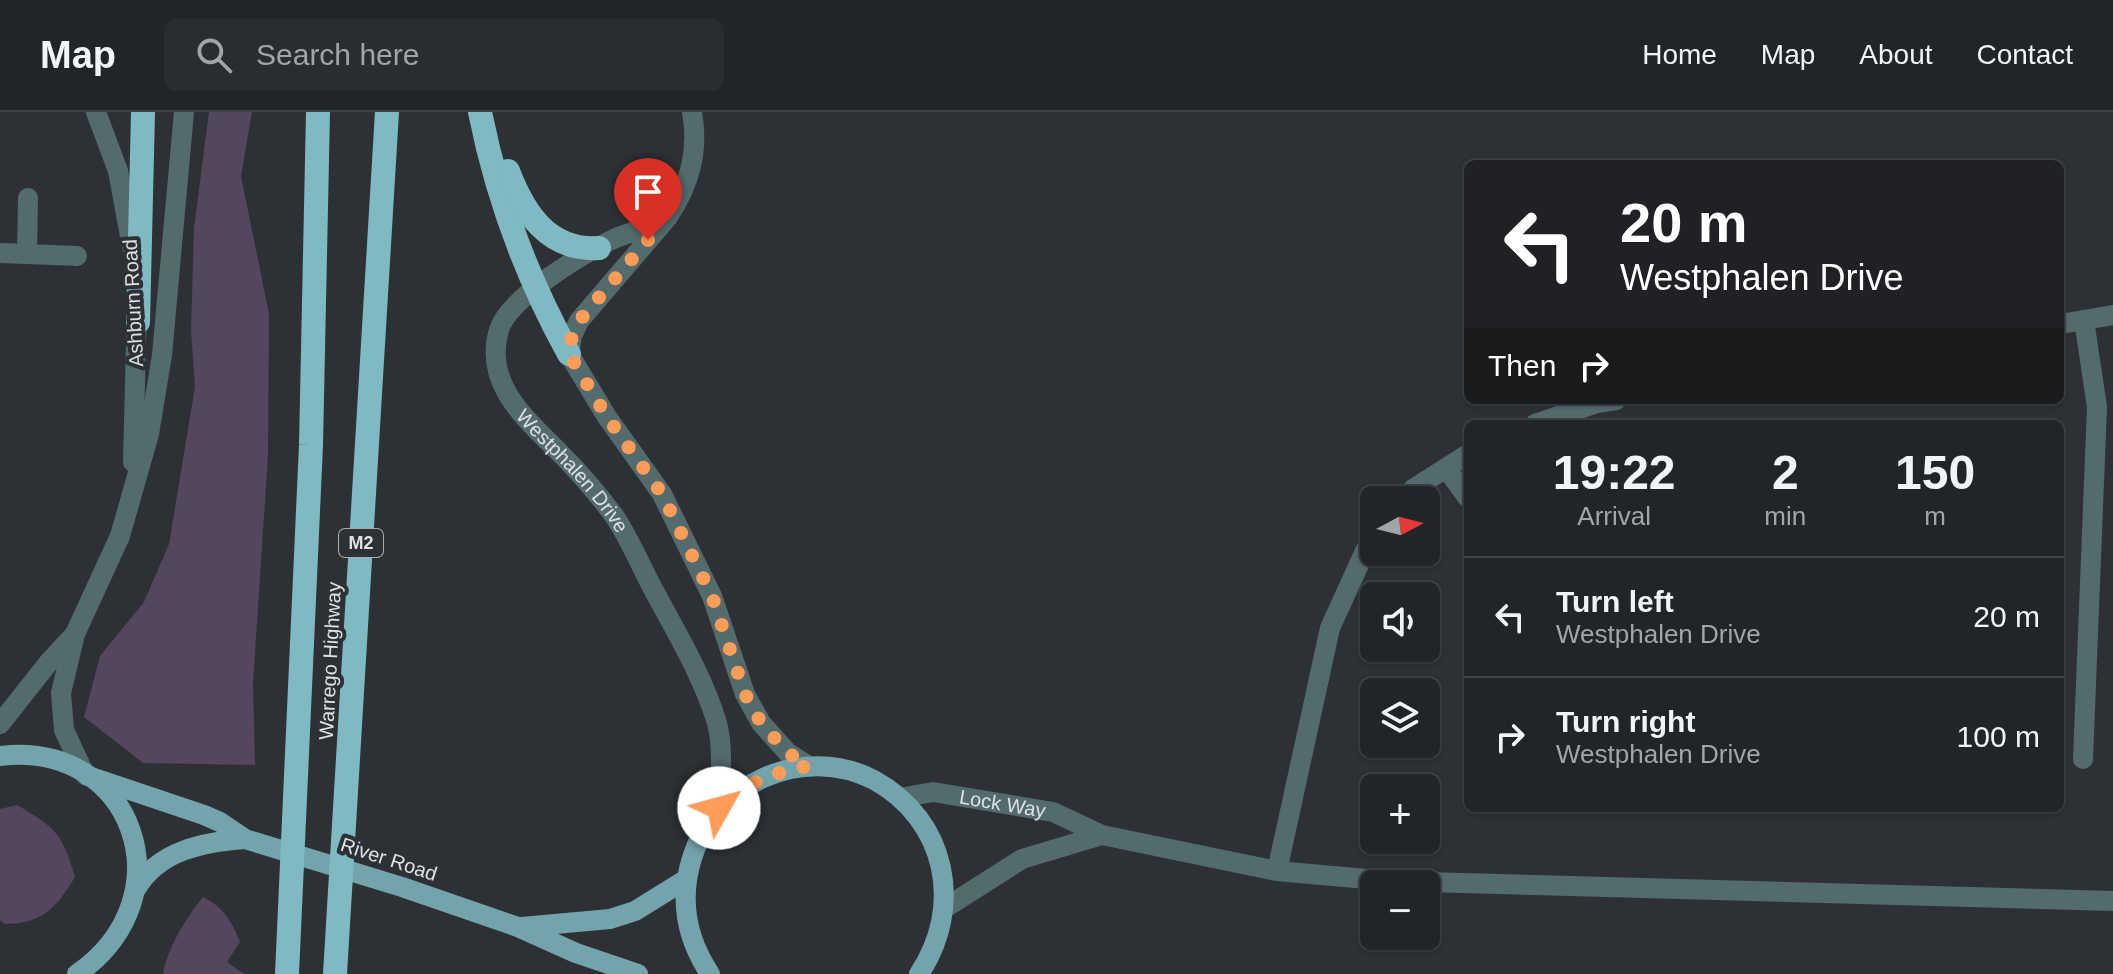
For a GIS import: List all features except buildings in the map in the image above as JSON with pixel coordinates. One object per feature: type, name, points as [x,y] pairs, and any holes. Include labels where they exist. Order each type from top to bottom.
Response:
[{"type":"highway","points":[[138,322],[143,112]]},
{"type":"highway","name":"Warrego Highway","points":[[287,974],[311,445],[318,112]]},
{"type":"highway","name":"Warrego Highway","points":[[335,974],[387,112]]},
{"type":"highway","points":[[483,112],[519,198],[536,224],[561,242],[599,248]]},
{"type":"highway","points":[[483,112],[504,206],[535,287],[569,354]]},
{"type":"main road","name":"River Road","points":[[0,756],[22,755],[44,759],[204,815],[245,839],[402,887],[518,927],[576,953],[638,974]]},
{"type":"main road","points":[[710,974],[697,954],[686,918],[685,880],[697,841],[719,808],[745,786],[776,772],[809,766],[842,769],[873,780],[900,798],[926,829],[942,867],[945,908],[934,951],[919,974]]},
{"type":"main road","points":[[77,974],[103,953],[119,934],[130,912],[136,889],[135,850],[127,821],[110,794],[87,776]]},
{"type":"main road","name":"River Road","points":[[136,889],[147,873],[179,852],[203,844],[245,839]]},
{"type":"main road","name":"River Road","points":[[518,927],[610,919],[635,911],[685,880]]},
{"type":"street","name":"Ashburn Road","points":[[96,112],[123,193],[133,250],[138,322],[131,499]]},
{"type":"street","name":"Ashburn Road","points":[[87,776],[68,740],[61,715],[63,683],[75,634],[120,536],[149,434],[162,355],[184,112]]},
{"type":"street","points":[[692,112],[696,143],[685,188],[668,217],[579,321],[569,354],[607,417],[662,494],[712,596],[745,694],[761,723],[788,753],[809,766]]},
{"type":"street","points":[[27,254],[28,198]]},
{"type":"street","name":"Westphalen Drive","points":[[668,217],[599,248],[535,287],[505,315],[499,330],[496,366],[511,402],[588,482],[616,519],[671,623],[717,724],[721,749],[719,808]]},
{"type":"street","points":[[0,253],[77,256]]},
{"type":"street","points":[[2064,323],[2113,315]]},
{"type":"street","points":[[2083,759],[2097,407],[2084,320]]},
{"type":"street","points":[[1547,420],[1594,404]]},
{"type":"street","points":[[1418,486],[1464,457]]},
{"type":"street","points":[[1446,468],[1464,493]]},
{"type":"street","points":[[1277,871],[1330,628],[1360,562]]},
{"type":"street","name":"Ashburn Road","points":[[0,724],[75,634]]},
{"type":"street","name":"Lock Way","points":[[900,798],[933,792],[1053,812],[1102,835],[1277,871],[1389,881],[2113,901]]},
{"type":"street","name":"Lock Way","points":[[945,908],[1022,859],[1102,835]]},
{"type":"shaded area","points":[[209,112],[252,112],[241,176],[269,314],[268,454],[253,684],[255,765],[143,763],[84,717],[100,656],[144,602],[169,544],[195,387],[191,331],[194,228]]},
{"type":"shaded area","points":[[17,805],[56,833],[66,850],[75,877],[47,912],[29,921],[5,924],[0,920],[0,809]]},
{"type":"shaded area","points":[[203,897],[226,915],[234,928],[240,942],[227,962],[244,974],[163,974],[178,933]]},
{"type":"route","points":[[648,240],[579,321],[569,354],[607,417],[662,494],[712,596],[745,694],[761,723],[788,753],[809,766],[776,772],[745,786],[719,808]]}]
